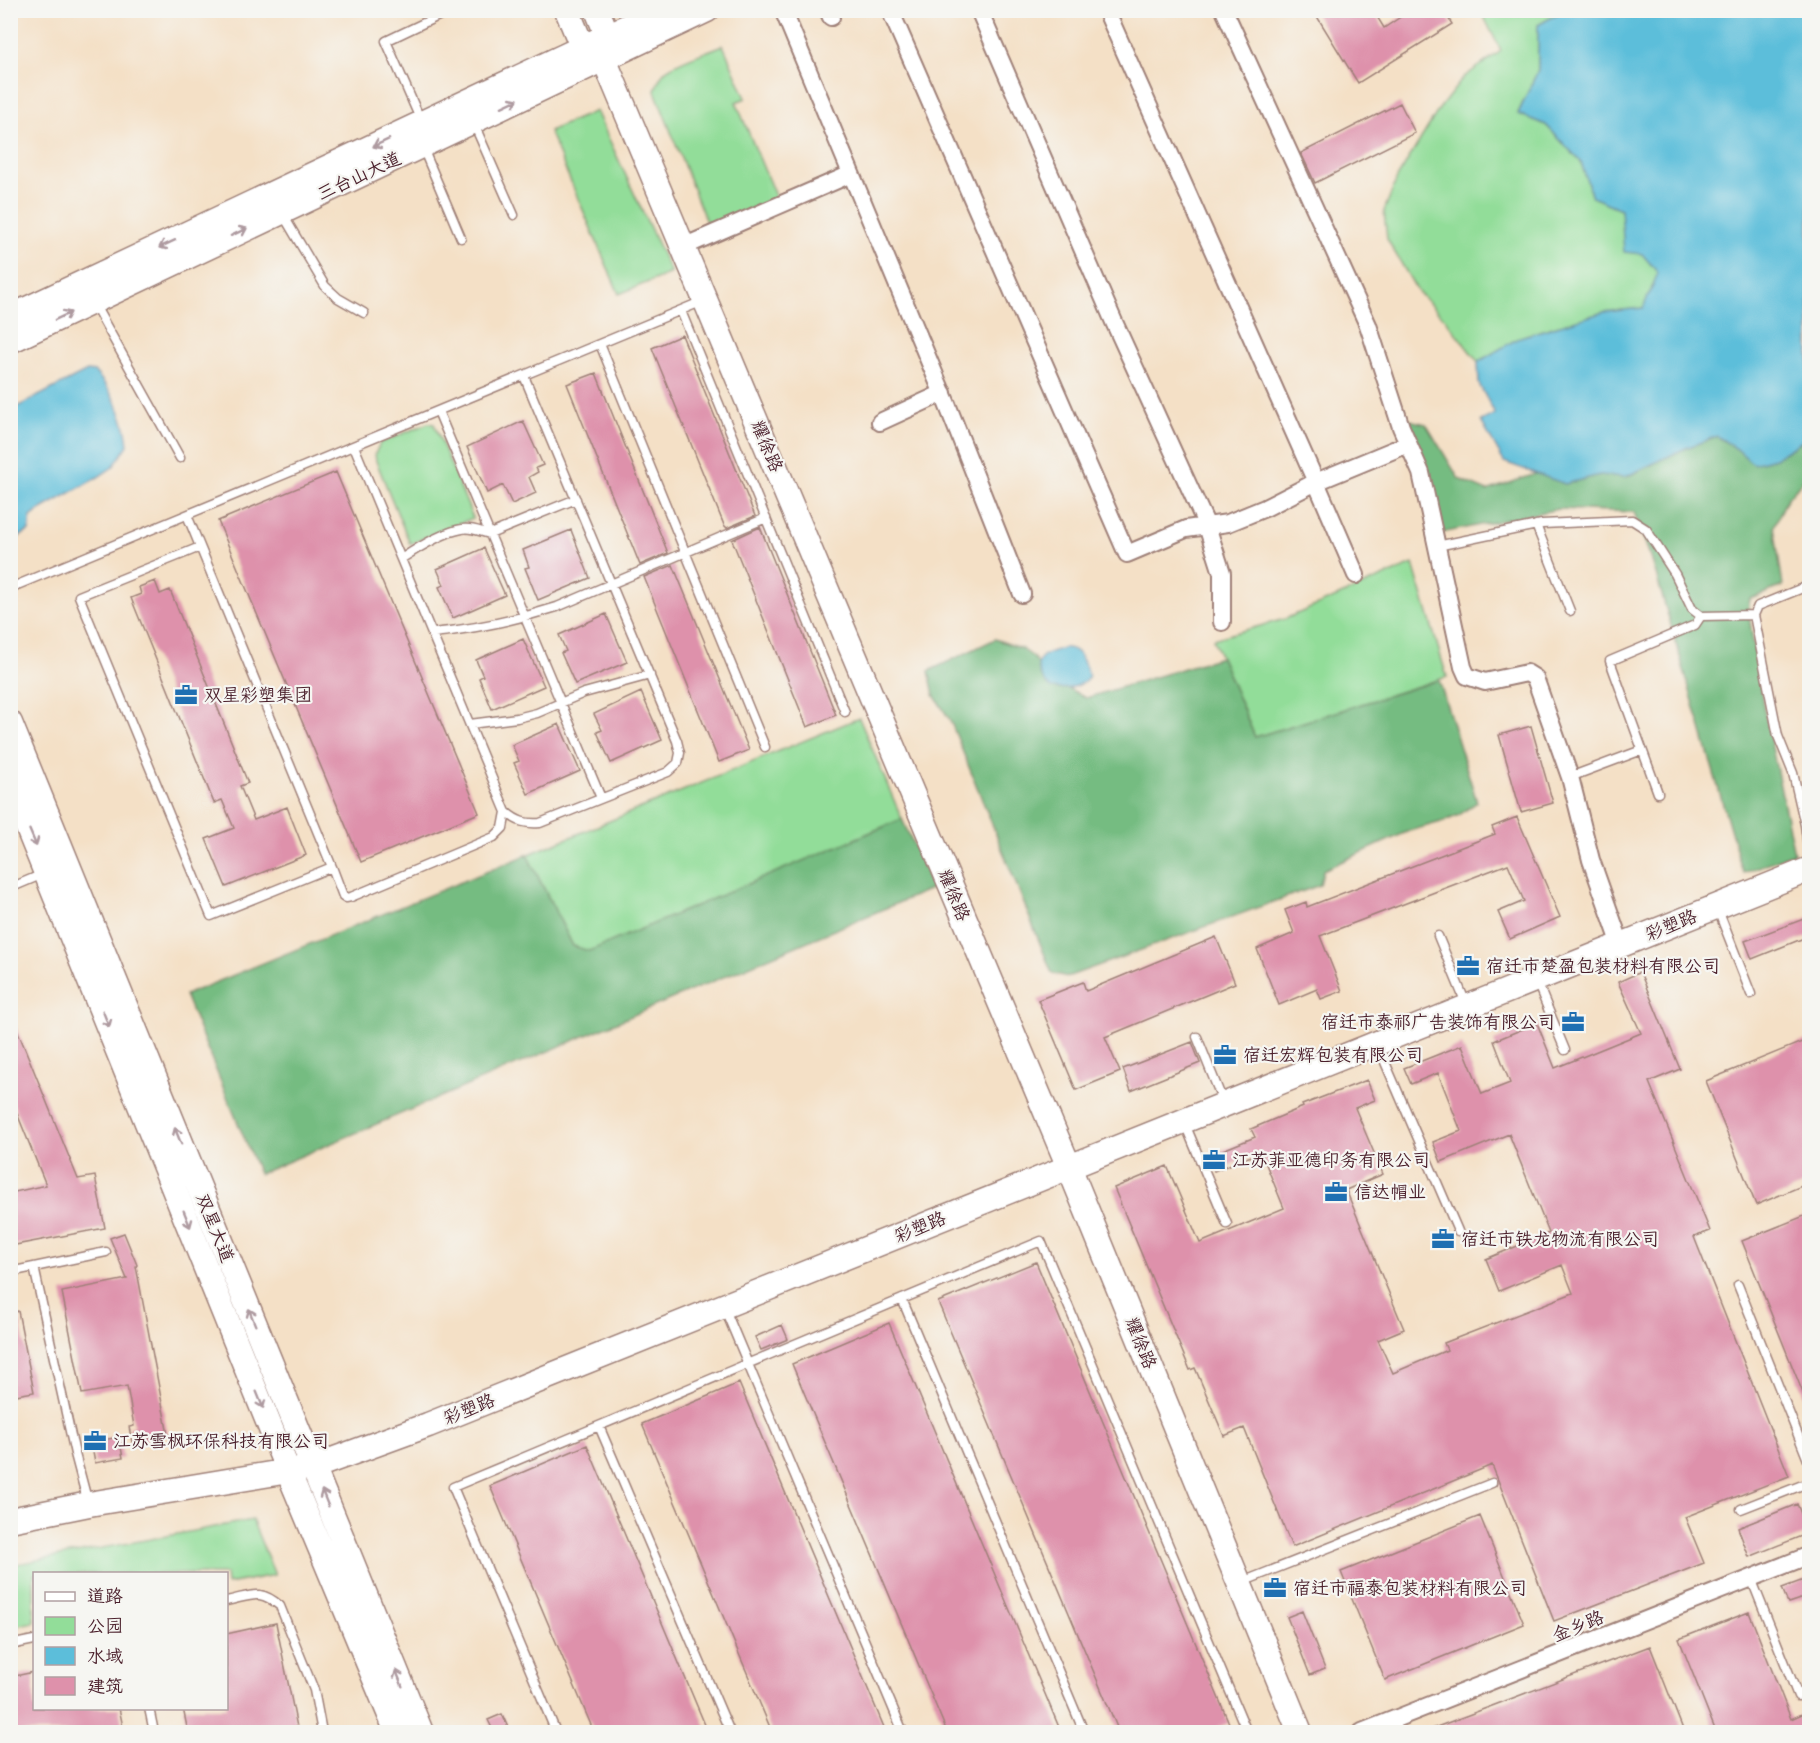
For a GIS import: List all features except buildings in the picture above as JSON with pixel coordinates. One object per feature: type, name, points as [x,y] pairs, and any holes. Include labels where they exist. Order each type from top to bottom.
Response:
[{"type":"street","points":[[567,10],[600,52]]},
{"type":"street","points":[[597,10],[600,52]]},
{"type":"street","name":"三台山大道","points":[[10,341],[281,213],[422,134],[473,121],[600,52],[662,10]]},
{"type":"street","name":"三台山大道","points":[[10,317],[422,134],[600,52],[707,10]]},
{"type":"street","points":[[783,10],[943,393],[1022,594]]},
{"type":"street","points":[[891,10],[1127,554],[1186,529],[1228,523],[1265,508],[1316,482],[1408,444]]},
{"type":"street","points":[[979,10],[1114,322],[1207,526],[1222,573],[1222,622]]},
{"type":"street","points":[[1106,10],[1356,575]]},
{"type":"street","points":[[1224,10],[1368,325],[1401,427],[1421,473],[1463,667],[1467,676],[1485,682],[1527,673],[1535,678],[1570,777],[1591,860],[1621,945]]},
{"type":"street","name":"耀徐路","points":[[600,52],[1069,1167],[1299,1732]]},
{"type":"street","points":[[683,247],[852,174]]},
{"type":"street","points":[[880,422],[943,393]]},
{"type":"street","name":"双星大道","points":[[10,723],[57,868],[288,1471],[397,1732]]},
{"type":"street","name":"双星大道","points":[[10,784],[57,868],[313,1467],[421,1732]]},
{"type":"street","name":"彩塑路","points":[[10,1520],[89,1504],[313,1467],[428,1425],[1809,869]]},
{"type":"street","name":"金乡路","points":[[1362,1732],[1809,1555]]},
{"type":"lane","points":[[451,10],[386,41],[462,238]]},
{"type":"lane","points":[[473,121],[514,215]]},
{"type":"lane","points":[[281,213],[325,286],[338,298],[364,312]]},
{"type":"lane","points":[[10,588],[705,300]]},
{"type":"lane","points":[[93,302],[180,458]]},
{"type":"lane","points":[[681,310],[845,712]]},
{"type":"lane","points":[[600,344],[765,747]]},
{"type":"lane","points":[[354,446],[506,812],[517,821],[528,824],[540,823],[668,772],[678,763],[680,753],[677,741],[524,376]]},
{"type":"lane","points":[[438,411],[601,798]]},
{"type":"lane","points":[[401,559],[420,546],[461,529],[490,534],[576,499]]},
{"type":"lane","points":[[187,515],[346,898],[494,837],[503,828],[506,812]]},
{"type":"lane","points":[[432,633],[481,627],[557,607],[766,518]]},
{"type":"lane","points":[[1437,546],[1536,525],[1632,520],[1646,529],[1675,574],[1692,609],[1701,616],[1754,615]]},
{"type":"lane","points":[[1536,525],[1570,611]]},
{"type":"lane","points":[[200,547],[79,596],[211,916],[332,867]]},
{"type":"lane","points":[[1809,585],[1758,606],[1754,615],[1778,736],[1793,773],[1805,825],[1809,861]]},
{"type":"lane","points":[[1658,793],[1610,661],[1695,625],[1701,616]]},
{"type":"lane","points":[[470,724],[537,713],[600,688],[650,675]]},
{"type":"lane","points":[[1570,777],[1642,750]]},
{"type":"lane","points":[[10,888],[57,868]]},
{"type":"lane","points":[[1717,906],[1751,994]]},
{"type":"lane","points":[[1438,936],[1467,1006]]},
{"type":"lane","points":[[1536,979],[1565,1050]]},
{"type":"lane","points":[[1197,1037],[1224,1105]]},
{"type":"lane","points":[[1377,1043],[1458,1231]]},
{"type":"lane","points":[[1184,1121],[1227,1224]]},
{"type":"lane","points":[[556,1732],[453,1487],[1041,1241],[1247,1732]]},
{"type":"lane","points":[[10,1272],[106,1252]]},
{"type":"lane","points":[[34,1267],[75,1454],[89,1504]]},
{"type":"lane","points":[[1738,1286],[1809,1465]]},
{"type":"lane","points":[[902,1299],[1084,1732]]},
{"type":"lane","points":[[724,1306],[903,1732]]},
{"type":"lane","points":[[598,1426],[730,1732]]},
{"type":"lane","points":[[1741,1509],[1809,1482]]},
{"type":"lane","points":[[1239,1583],[1492,1483]]},
{"type":"lane","points":[[1751,1578],[1798,1696],[1809,1692]]},
{"type":"lane","points":[[228,1601],[262,1594],[280,1606],[314,1690],[322,1732]]},
{"type":"lane","points":[[10,1645],[33,1640]]},
{"type":"lane","points":[[149,1710],[154,1732]]},
{"type":"green space","points":[[1481,11],[1563,11],[1538,25],[1538,70],[1518,113],[1546,125],[1581,162],[1592,197],[1621,209],[1809,437],[1643,308],[1604,312],[1526,335],[1478,362],[1445,319],[1418,292],[1387,239],[1384,211],[1397,178],[1439,109],[1464,77],[1501,51]]},
{"type":"green space","points":[[723,45],[746,98],[736,102],[776,198],[708,227],[655,91],[666,70],[686,59]]},
{"type":"green space","points":[[596,111],[671,273],[619,294],[549,131]]},
{"type":"green space","points":[[1405,419],[1426,424],[1459,479],[1487,491],[1538,473],[1565,484],[1600,475],[1626,477],[1717,436],[1737,449],[1753,464],[1775,458],[1809,437],[1809,473],[1787,499],[1774,526],[1783,586],[1750,599],[1748,609],[1763,704],[1794,853],[1743,873],[1653,564],[1634,512],[1558,509],[1442,533]]},
{"type":"green space","points":[[428,423],[434,424],[473,518],[410,544],[375,454],[380,443]]},
{"type":"green space","points":[[1413,564],[1447,677],[1255,738],[1213,639],[1285,619]]},
{"type":"green space","points":[[995,639],[1022,649],[1032,656],[1048,675],[1086,698],[1221,657],[1255,737],[1439,680],[1477,802],[1459,815],[1409,831],[1323,870],[1320,885],[1067,977],[1052,973],[950,720],[934,695],[929,671]]},
{"type":"green space","points":[[859,718],[902,819],[589,952],[573,946],[527,855]]},
{"type":"green space","points":[[902,819],[933,888],[259,1174],[185,995],[527,855],[573,946],[589,951]]},
{"type":"green space","points":[[252,1520],[275,1575],[228,1584],[228,1572],[33,1572],[33,1622],[11,1627],[11,1565]]},
{"type":"water","points":[[1563,11],[1809,11],[1809,437],[1775,458],[1753,464],[1737,449],[1717,436],[1625,477],[1600,475],[1565,484],[1504,462],[1481,421],[1495,414],[1479,384],[1478,362],[1520,337],[1604,312],[1643,308],[1658,273],[1642,254],[1624,252],[1621,209],[1592,197],[1581,162],[1546,125],[1518,114],[1538,70],[1538,25]]},
{"type":"water","points":[[87,371],[95,372],[113,397],[125,425],[128,445],[113,467],[40,510],[31,517],[29,531],[17,538],[11,538],[11,410]]},
{"type":"water","points":[[1062,648],[1077,652],[1089,677],[1072,688],[1051,688],[1038,669],[1039,661],[1044,655]]},
{"type":"place","name":"双星彩塑集团","points":[[186,695]]},
{"type":"place","name":"宿迁市楚盈包装材料有限公司","points":[[1468,966]]},
{"type":"place","name":"宿迁市泰祁广告装饰有限公司","points":[[1573,1022]]},
{"type":"place","name":"宿迁宏辉包装有限公司","points":[[1225,1055]]},
{"type":"place","name":"江苏菲亚德印务有限公司","points":[[1214,1160]]},
{"type":"place","name":"信达帽业","points":[[1336,1192]]},
{"type":"place","name":"宿迁市铁龙物流有限公司","points":[[1443,1239]]},
{"type":"place","name":"江苏雪枫环保科技有限公司","points":[[95,1441]]},
{"type":"place","name":"宿迁市福泰包装材料有限公司","points":[[1275,1588]]}]
